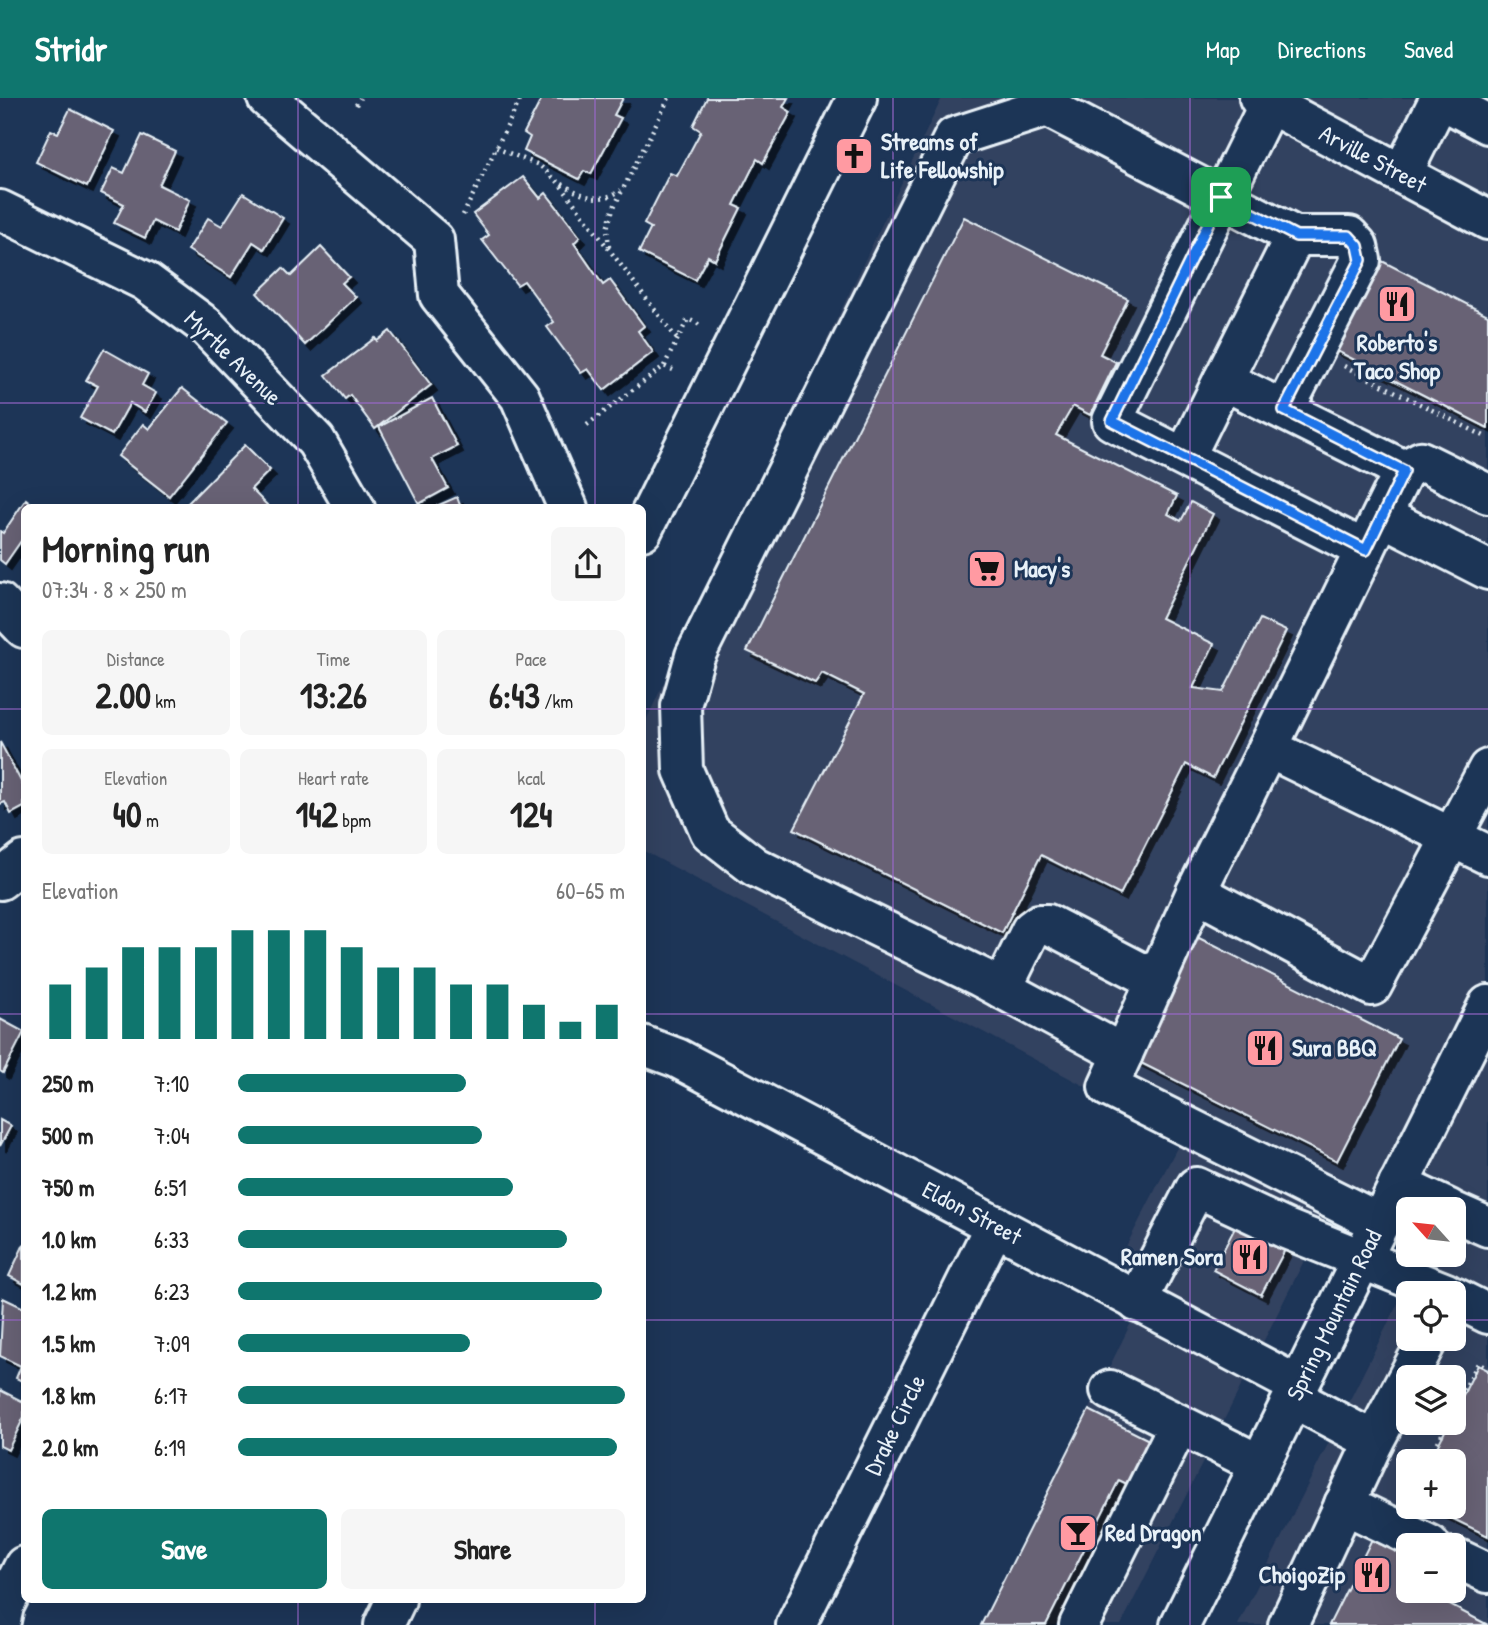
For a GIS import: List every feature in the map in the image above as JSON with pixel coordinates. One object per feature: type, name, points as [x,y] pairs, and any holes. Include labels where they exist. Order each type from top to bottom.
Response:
[{"type":"street","points":[[267,98],[434,240],[439,295],[520,397],[566,504]]},
{"type":"street","points":[[646,523],[857,98]]},
{"type":"street","points":[[1402,174],[1440,98],[1488,124]]},
{"type":"street","points":[[1264,101],[1221,197],[1112,421],[1366,550]]},
{"type":"street","name":"Arville Street","points":[[1264,101],[1488,220]]},
{"type":"street","points":[[1123,1054],[1002,989],[755,867],[710,832],[682,770],[681,706],[695,656],[954,137],[1049,102],[1296,236],[1349,236],[1358,246],[1361,260],[1284,410]]},
{"type":"street","name":"Myrtle Avenue","points":[[0,210],[145,281],[206,326],[316,441],[353,504]]},
{"type":"street","points":[[1185,457],[1296,236]]},
{"type":"street","points":[[1223,380],[1404,471]]},
{"type":"street","points":[[1380,1223],[1108,1087],[1196,892],[1404,471],[1421,461],[1488,494]]},
{"type":"street","points":[[1382,516],[1488,570]]},
{"type":"street","points":[[0,603],[21,625]]},
{"type":"street","points":[[1268,748],[1488,856]]},
{"type":"street","points":[[1196,892],[1372,986],[1488,769]]},
{"type":"street","points":[[0,880],[21,863]]},
{"type":"street","points":[[1002,989],[1031,930],[1039,924],[1048,924],[1156,980]]},
{"type":"street","name":"Spring Mountain Road","points":[[1180,1625],[1398,1185],[1484,1025]]},
{"type":"street","name":"Eldon Street","points":[[646,1046],[677,1058],[995,1225],[1296,1392],[1374,1441]]},
{"type":"street","points":[[1398,1185],[1424,1197]]},
{"type":"street","points":[[1137,1302],[1196,1187],[1286,1229],[1417,1281]]},
{"type":"street","name":"Drake Circle","points":[[796,1625],[995,1225]]},
{"type":"street","points":[[1466,1303],[1488,1314]]},
{"type":"street","points":[[1288,1625],[1374,1441],[1422,1351]]},
{"type":"street","points":[[1110,1390],[1259,1464]]},
{"type":"street","points":[[1080,1625],[1179,1424]]},
{"type":"street","points":[[1344,1504],[1405,1533]]},
{"type":"street","points":[[1466,1563],[1488,1573]]},
{"type":"street","points":[[0,1625],[4,1606],[21,1572]]},
{"type":"street","points":[[384,1625],[395,1603]]},
{"type":"path","points":[[356,105],[360,98]]},
{"type":"path","points":[[463,215],[522,98]]},
{"type":"path","points":[[609,248],[607,228],[622,190],[669,98]]},
{"type":"path","points":[[496,148],[538,165],[558,182],[677,339]]},
{"type":"path","points":[[558,182],[591,198],[602,200],[622,190]]},
{"type":"path","points":[[587,425],[664,366],[688,319],[700,325]]},
{"type":"path","points":[[1336,362],[1488,438]]},
{"type":"path","points":[[664,366],[673,370]]},
{"type":"path","points":[[1466,1385],[1478,1363],[1488,1368]]},
{"type":"shaded area","points":[[942,98],[1488,98],[1488,1625],[1238,1625],[1396,1307],[1396,1351],[1466,1351],[1466,1281],[1409,1281],[1416,1267],[1466,1267],[1466,1197],[1396,1197],[1396,1225],[1327,1215],[1121,1625],[983,1625],[1152,1280],[1118,1262],[1182,1138],[646,852],[646,721]]},
{"type":"building","points":[[542,98],[623,98],[614,115],[621,118],[591,174],[584,171],[579,179],[524,151],[530,137],[524,133]]},
{"type":"building","points":[[707,98],[788,98],[783,107],[791,112],[763,163],[757,159],[734,205],[741,208],[715,260],[708,256],[695,280],[639,252],[651,228],[644,224],[670,173],[677,176],[701,131],[693,126]]},
{"type":"building","points":[[70,109],[114,131],[87,187],[36,162],[51,130],[58,133]]},
{"type":"building","points":[[142,135],[175,151],[159,185],[190,200],[175,232],[153,221],[145,238],[114,223],[124,204],[101,193],[113,168],[124,173]]},
{"type":"building","points":[[523,177],[540,198],[546,193],[580,237],[574,243],[603,285],[610,280],[644,326],[638,331],[653,352],[604,390],[588,369],[581,373],[547,327],[554,322],[524,281],[517,285],[482,240],[489,235],[473,214]]},
{"type":"building","points":[[243,193],[283,218],[264,249],[253,242],[231,277],[188,250],[208,218],[222,226]]},
{"type":"building","name":"Macy's","points":[[964,217],[1128,299],[1100,354],[1116,362],[1090,415],[1073,406],[1056,435],[1177,496],[1168,514],[1181,521],[1191,502],[1213,514],[1161,618],[1214,644],[1193,688],[1223,692],[1260,619],[1286,631],[1213,778],[1186,764],[1120,895],[1041,855],[1002,933],[794,829],[864,694],[822,673],[815,683],[747,651]]},
{"type":"building","points":[[321,247],[349,277],[342,283],[356,297],[305,345],[257,293],[283,268],[291,276]]},
{"type":"building","points":[[1376,258],[1488,315],[1488,428],[1331,348]]},
{"type":"building","points":[[390,331],[431,385],[375,429],[350,395],[345,399],[326,375],[375,338],[377,341]]},
{"type":"building","points":[[104,349],[148,374],[142,385],[156,393],[145,412],[130,403],[112,435],[80,418],[98,386],[86,380]]},
{"type":"building","points":[[182,388],[227,423],[169,496],[118,456],[143,424],[149,429]]},
{"type":"building","points":[[432,398],[457,446],[432,459],[448,488],[419,504],[379,427]]},
{"type":"building","points":[[245,445],[270,470],[251,489],[266,504],[187,504]]},
{"type":"building","points":[[457,497],[460,504],[441,504]]},
{"type":"building","points":[[21,506],[21,541],[5,564],[0,560],[0,531],[3,533]]},
{"type":"building","points":[[0,742],[21,781],[21,809],[11,814],[5,802],[0,804]]},
{"type":"building","name":"Sura BBQ","points":[[1193,935],[1399,1039],[1337,1161],[1131,1058]]},
{"type":"building","points":[[0,1019],[21,1030],[21,1038],[3,1073],[0,1071]]},
{"type":"building","points":[[0,1120],[11,1126],[0,1146]]},
{"type":"building","name":"Ramen Sora","points":[[1240,1218],[1288,1244],[1261,1295],[1213,1270]]},
{"type":"building","points":[[21,1250],[21,1282],[9,1276]]},
{"type":"building","points":[[3,1298],[21,1307],[21,1366],[0,1356]]},
{"type":"building","points":[[1478,1365],[1488,1370],[1488,1536],[1453,1519],[1466,1519],[1466,1449],[1436,1449],[1443,1435],[1466,1435],[1466,1389]]},
{"type":"building","points":[[21,1366],[21,1380],[16,1378]]},
{"type":"building","points":[[0,1390],[21,1400],[21,1423],[8,1450],[0,1446]]},
{"type":"building","points":[[1089,1410],[1157,1444],[1135,1488],[1119,1480],[1046,1625],[981,1625]]},
{"type":"building","points":[[1373,1537],[1396,1548],[1396,1603],[1446,1603],[1488,1625],[1329,1625]]},
{"type":"place","name":"Streams of Life Fellowship","points":[[854,156]]},
{"type":"place","name":"Roberto's Taco Shop","points":[[1397,304]]},
{"type":"place","name":"Macy's","points":[[987,569]]},
{"type":"place","name":"Sura BBQ","points":[[1265,1048]]},
{"type":"place","name":"Ramen Sora","points":[[1250,1257]]},
{"type":"place","name":"Red Dragon","points":[[1078,1533]]},
{"type":"place","name":"ChoigoZip","points":[[1372,1575]]},
{"type":"route","points":[[1221,197],[1296,236],[1349,236],[1358,246],[1361,260],[1284,410],[1404,471],[1366,550],[1112,421],[1221,197]]}]
